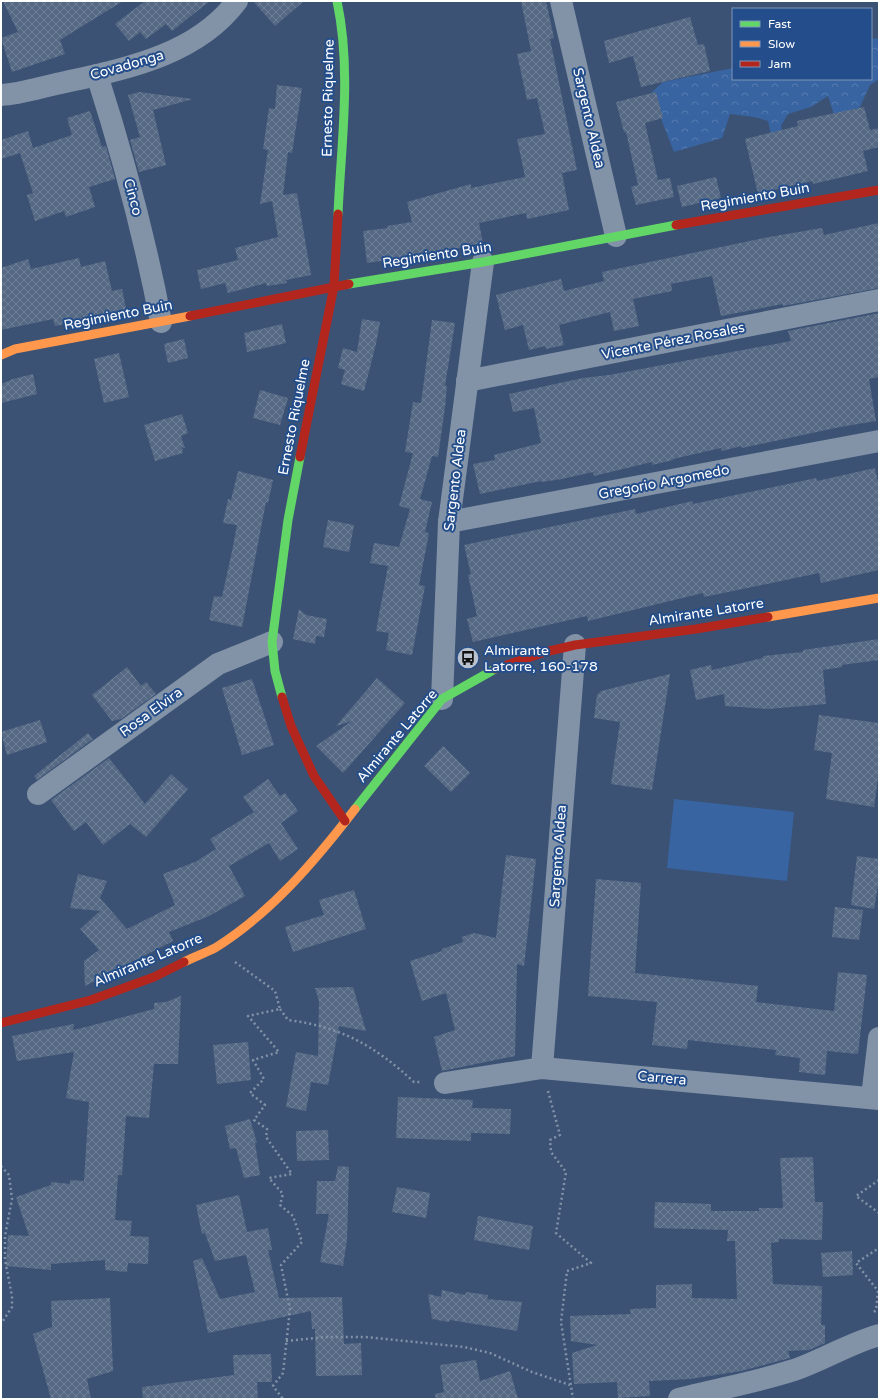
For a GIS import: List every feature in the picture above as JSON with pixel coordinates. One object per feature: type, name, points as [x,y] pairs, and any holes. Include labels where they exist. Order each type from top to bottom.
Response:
[{"type":"street","name":"Covadonga","points":[[1,95],[133,66],[174,50],[213,26],[237,1]]},
{"type":"street","name":"Ernesto Riquelme","points":[[337,1],[342,25],[345,72],[334,286],[288,520],[272,642],[276,671],[291,726],[314,776],[345,821]]},
{"type":"street","name":"Sargento Aldea","points":[[561,1],[616,236]]},
{"type":"street","name":"Cinco","points":[[97,75],[118,140],[136,205],[161,322]]},
{"type":"street","name":"Regimiento Buin","points":[[1,355],[15,348],[161,322],[334,286],[483,262],[616,236],[879,190]]},
{"type":"street","name":"Sargento Aldea","points":[[442,699],[449,522],[483,262]]},
{"type":"street","name":"Vicente Pérez Rosales","points":[[467,381],[879,300]]},
{"type":"street","name":"Gregorio Argomedo","points":[[449,522],[879,441]]},
{"type":"street","name":"Almirante Latorre","points":[[1,1022],[59,1009],[154,977],[214,948],[244,927],[278,899],[323,850],[442,699],[478,678],[515,661],[575,645],[696,628],[879,598]]},
{"type":"street","name":"Rosa Elvira","points":[[38,794],[218,664],[272,642]]},
{"type":"street","name":"Sargento Aldea","points":[[542,1068],[575,645]]},
{"type":"street","points":[[876,1098],[879,1038]]},
{"type":"street","name":"Carrera","points":[[445,1083],[542,1068],[876,1098]]},
{"type":"street","points":[[679,1399],[794,1370],[828,1358],[866,1339],[879,1335]]},
{"type":"path","points":[[214,948],[275,991],[280,1009],[288,1020],[312,1023],[358,1039],[389,1060],[414,1082],[445,1083]]},
{"type":"path","points":[[280,1009],[248,1016],[279,1052],[253,1060],[264,1079],[250,1093],[265,1105],[254,1120],[267,1129],[266,1137],[292,1174],[269,1178],[283,1194],[280,1205],[293,1216],[302,1242],[281,1265],[290,1309],[283,1373],[273,1386],[284,1399]]},
{"type":"path","points":[[542,1068],[560,1135],[550,1140],[551,1152],[566,1172],[556,1232],[591,1263],[567,1271],[561,1322],[573,1399]]},
{"type":"path","points":[[1,1166],[9,1175],[12,1199],[6,1236],[5,1260],[12,1296],[12,1307],[1,1324]]},
{"type":"path","points":[[879,1180],[856,1196],[879,1213]]},
{"type":"path","points":[[869,1314],[876,1310],[878,1291],[856,1263],[879,1248]]},
{"type":"path","points":[[286,1341],[326,1337],[365,1337],[464,1347],[490,1353],[532,1372],[570,1385]]},
{"type":"green space","points":[[879,38],[879,79],[870,85],[859,109],[836,121],[828,96],[811,107],[788,114],[781,126],[791,175],[780,177],[768,121],[754,117],[730,114],[722,138],[674,152],[651,93],[663,82],[732,68],[732,80],[872,80],[872,39]]},
{"type":"green space","points":[[674,799],[794,812],[787,881],[667,868]]},
{"type":"building","points":[[3,1],[123,1],[60,40],[65,54],[12,72],[1,38],[18,32]]},
{"type":"building","points":[[145,1],[210,1],[172,31],[166,24],[146,39],[140,32],[129,41],[115,24]]},
{"type":"building","points":[[253,1],[304,1],[275,26]]},
{"type":"building","points":[[521,1],[546,1],[554,38],[550,39],[577,170],[562,173],[569,210],[527,219],[526,213],[479,223],[483,243],[450,250],[450,252],[424,257],[424,255],[367,263],[363,231],[388,228],[387,226],[412,222],[407,202],[471,184],[471,188],[525,177],[517,139],[545,134],[537,98],[527,100],[517,54],[531,51]]},
{"type":"building","points":[[690,17],[698,45],[704,44],[710,71],[641,87],[633,56],[609,63],[604,41]]},
{"type":"building","points":[[277,85],[302,88],[292,153],[288,152],[283,195],[297,193],[311,275],[286,280],[287,283],[267,286],[266,283],[228,293],[225,283],[201,289],[197,270],[238,260],[235,248],[278,237],[272,201],[260,204],[268,150],[263,149],[269,108],[275,109]]},
{"type":"building","points":[[139,92],[193,99],[153,110],[166,165],[139,172],[130,140],[140,137],[128,95]]},
{"type":"building","points":[[656,92],[663,118],[645,123],[658,180],[670,178],[674,197],[636,205],[631,187],[638,185],[626,132],[624,132],[616,102]]},
{"type":"building","points":[[864,107],[870,130],[879,128],[879,147],[863,151],[868,171],[813,184],[812,181],[758,194],[745,139],[798,126],[797,121]]},
{"type":"building","points":[[90,111],[102,147],[106,146],[115,179],[89,187],[95,207],[66,217],[64,211],[35,221],[27,195],[33,193],[20,153],[1,159],[1,140],[28,131],[33,148],[72,135],[67,118]]},
{"type":"building","points":[[716,177],[721,198],[682,207],[677,186]]},
{"type":"building","points":[[879,223],[879,288],[721,316],[712,276],[671,284],[672,291],[633,299],[639,326],[614,331],[610,312],[559,325],[564,345],[546,349],[545,346],[529,350],[523,325],[505,330],[496,295],[561,279],[564,291],[604,281],[602,272],[769,237],[822,228],[824,235]]},
{"type":"building","points":[[79,258],[81,267],[105,261],[112,291],[122,289],[127,313],[103,319],[102,316],[55,326],[53,319],[1,330],[1,268],[28,259],[31,269]]},
{"type":"building","points":[[879,313],[879,377],[869,379],[876,421],[840,427],[742,448],[741,446],[722,451],[721,448],[652,465],[652,462],[594,476],[593,472],[480,494],[473,464],[495,460],[494,455],[541,443],[534,408],[513,412],[509,394],[583,378],[609,375],[791,341],[788,331]]},
{"type":"building","points":[[362,319],[380,322],[364,391],[341,384],[345,370],[338,368],[343,348],[357,352]]},
{"type":"building","points":[[432,320],[455,323],[445,386],[447,386],[445,407],[438,457],[432,456],[420,499],[432,502],[425,532],[429,533],[419,585],[425,586],[412,655],[386,650],[389,633],[376,631],[388,566],[370,563],[374,543],[399,547],[410,509],[399,506],[413,453],[405,452],[413,402],[421,403]]},
{"type":"building","points":[[282,324],[286,343],[247,352],[244,333]]},
{"type":"building","points":[[184,339],[188,358],[168,363],[164,344]]},
{"type":"building","points":[[119,353],[129,397],[104,403],[94,359]]},
{"type":"building","points":[[33,374],[37,394],[1,403],[1,384]]},
{"type":"building","points":[[260,390],[288,398],[280,425],[253,418]]},
{"type":"building","points":[[182,414],[188,433],[181,436],[185,448],[182,447],[183,453],[155,461],[144,425]]},
{"type":"building","points":[[875,468],[879,487],[879,570],[821,583],[819,573],[704,597],[703,593],[588,621],[587,616],[473,642],[467,619],[477,616],[468,575],[471,574],[464,545],[635,509],[636,514],[693,501],[693,504],[816,478],[817,481]]},
{"type":"building","points":[[238,471],[273,480],[268,503],[266,502],[242,627],[209,620],[214,596],[222,597],[232,551],[237,525],[223,523],[228,499],[231,500]]},
{"type":"building","points":[[328,520],[354,525],[349,552],[323,547]]},
{"type":"building","points":[[299,609],[306,615],[327,619],[324,637],[316,636],[315,644],[293,639]]},
{"type":"building","points":[[879,639],[879,660],[842,665],[842,667],[823,670],[826,704],[768,709],[725,706],[724,694],[696,700],[690,670],[711,665],[712,670],[763,658],[763,656],[803,652],[803,650]]},
{"type":"building","points":[[127,667],[141,686],[146,682],[156,694],[121,719],[112,721],[92,695]]},
{"type":"building","points":[[670,674],[652,790],[611,784],[620,722],[594,718],[597,695],[601,691]]},
{"type":"building","points":[[377,678],[405,703],[343,773],[316,746],[352,721],[336,726]]},
{"type":"building","points":[[252,679],[274,745],[242,755],[222,688]]},
{"type":"building","points":[[819,715],[879,723],[879,770],[874,807],[826,799],[832,753],[814,750]]},
{"type":"building","points":[[40,720],[47,742],[7,755],[1,732]]},
{"type":"building","points":[[88,733],[93,739],[37,780],[34,776]]},
{"type":"building","points":[[443,746],[470,773],[451,792],[424,766]]},
{"type":"building","points":[[109,758],[145,804],[171,774],[188,789],[146,837],[130,824],[103,845],[86,822],[74,831],[51,800]]},
{"type":"building","points":[[268,779],[280,796],[285,793],[298,811],[281,823],[298,849],[280,861],[269,843],[229,866],[245,896],[209,916],[169,932],[173,941],[85,986],[84,961],[99,950],[80,929],[100,911],[70,908],[78,874],[107,881],[100,898],[127,929],[175,905],[163,874],[195,862],[216,849],[210,839],[254,812],[243,797]]},
{"type":"building","points":[[506,855],[536,859],[524,966],[517,964],[515,1056],[442,1071],[434,1037],[455,1030],[446,993],[422,1001],[410,961],[442,951],[442,949],[463,942],[462,937],[474,933],[496,938]]},
{"type":"building","points":[[857,856],[879,859],[879,879],[874,909],[851,905]]},
{"type":"building","points":[[596,879],[641,883],[635,973],[758,986],[756,1002],[834,1011],[838,972],[867,975],[858,1054],[827,1051],[825,1075],[799,1072],[800,1058],[775,1055],[776,1050],[688,1040],[687,1049],[652,1045],[657,1002],[588,996]]},
{"type":"building","points":[[354,890],[366,929],[293,952],[285,927],[324,915],[319,900]]},
{"type":"building","points":[[835,907],[863,910],[859,940],[832,937]]},
{"type":"building","points":[[353,987],[366,1031],[339,1026],[328,1085],[311,1082],[306,1111],[286,1107],[296,1052],[318,1056],[319,1001],[315,988]]},
{"type":"building","points":[[181,996],[178,1064],[154,1064],[149,1118],[126,1116],[122,1175],[118,1175],[115,1220],[132,1221],[130,1236],[149,1237],[148,1264],[128,1263],[127,1272],[105,1270],[105,1260],[51,1264],[51,1270],[6,1266],[8,1235],[29,1236],[16,1197],[51,1185],[51,1182],[70,1184],[70,1180],[84,1181],[89,1102],[66,1098],[74,1052],[17,1061],[12,1036],[74,1024],[73,1030],[86,1027],[154,1009],[154,1003],[166,1002]]},
{"type":"building","points":[[248,1042],[251,1080],[217,1084],[213,1045]]},
{"type":"building","points":[[398,1097],[473,1100],[472,1108],[511,1109],[510,1134],[471,1133],[471,1141],[396,1138]]},
{"type":"building","points":[[250,1119],[257,1143],[255,1143],[260,1175],[244,1178],[236,1148],[230,1149],[225,1126]]},
{"type":"building","points":[[328,1130],[329,1160],[297,1161],[296,1131]]},
{"type":"building","points":[[813,1157],[815,1202],[823,1202],[822,1240],[779,1239],[779,1242],[771,1243],[773,1284],[822,1286],[821,1325],[825,1325],[825,1343],[809,1350],[788,1351],[790,1358],[741,1371],[690,1379],[649,1381],[650,1396],[618,1398],[617,1382],[574,1384],[572,1353],[597,1345],[571,1341],[570,1316],[631,1314],[630,1309],[656,1308],[656,1285],[692,1284],[692,1298],[737,1299],[735,1241],[727,1241],[728,1230],[654,1228],[655,1202],[711,1204],[711,1211],[759,1211],[759,1208],[783,1208],[780,1158]]},
{"type":"building","points":[[338,1166],[349,1167],[347,1240],[343,1266],[320,1262],[329,1214],[316,1214],[317,1181],[335,1181]]},
{"type":"building","points":[[397,1187],[430,1193],[426,1218],[392,1212]]},
{"type":"building","points":[[239,1195],[247,1232],[268,1228],[272,1250],[268,1250],[279,1298],[342,1297],[344,1344],[361,1343],[362,1375],[316,1376],[315,1329],[312,1329],[311,1311],[208,1333],[193,1261],[202,1258],[220,1299],[255,1292],[246,1255],[215,1261],[205,1233],[202,1234],[196,1205]]},
{"type":"building","points":[[478,1216],[533,1226],[529,1250],[474,1240]]},
{"type":"building","points":[[852,1251],[853,1275],[823,1277],[821,1253]]},
{"type":"building","points":[[442,1290],[465,1295],[466,1292],[488,1295],[487,1299],[522,1302],[517,1331],[450,1320],[449,1322],[432,1319],[428,1294],[441,1297]]},
{"type":"building","points":[[110,1298],[113,1371],[87,1379],[91,1399],[51,1399],[33,1334],[52,1327],[51,1301]]},
{"type":"building","points":[[271,1354],[272,1382],[257,1382],[258,1399],[143,1399],[142,1387],[234,1375],[233,1355]]},
{"type":"building","points":[[476,1360],[480,1381],[510,1371],[518,1399],[436,1399],[435,1394],[444,1392],[440,1365]]},
{"type":"traffic: fast","points":[[337,1],[344,54],[345,81],[338,214]]},
{"type":"traffic: fast","points":[[349,284],[483,262],[676,225]]},
{"type":"traffic: fast","points":[[282,697],[275,671],[272,642],[288,520],[300,457]]},
{"type":"traffic: fast","points":[[355,809],[442,699],[495,669]]},
{"type":"traffic: slow","points":[[1,355],[15,349],[190,316]]},
{"type":"traffic: slow","points":[[768,617],[879,598]]},
{"type":"traffic: slow","points":[[184,962],[215,948],[255,919],[308,867],[355,809]]},
{"type":"traffic: jam","points":[[676,225],[879,190]]},
{"type":"traffic: jam","points":[[300,457],[334,286],[338,214]]},
{"type":"traffic: jam","points":[[190,316],[349,284]]},
{"type":"traffic: jam","points":[[495,669],[545,652],[575,645],[696,629],[768,617]]},
{"type":"traffic: jam","points":[[282,697],[291,726],[314,776],[345,821]]},
{"type":"traffic: jam","points":[[1,1023],[91,1000],[154,977],[184,962]]},
{"type":"place","name":"Almirante Latorre, 160-178","points":[[468,658]]}]
